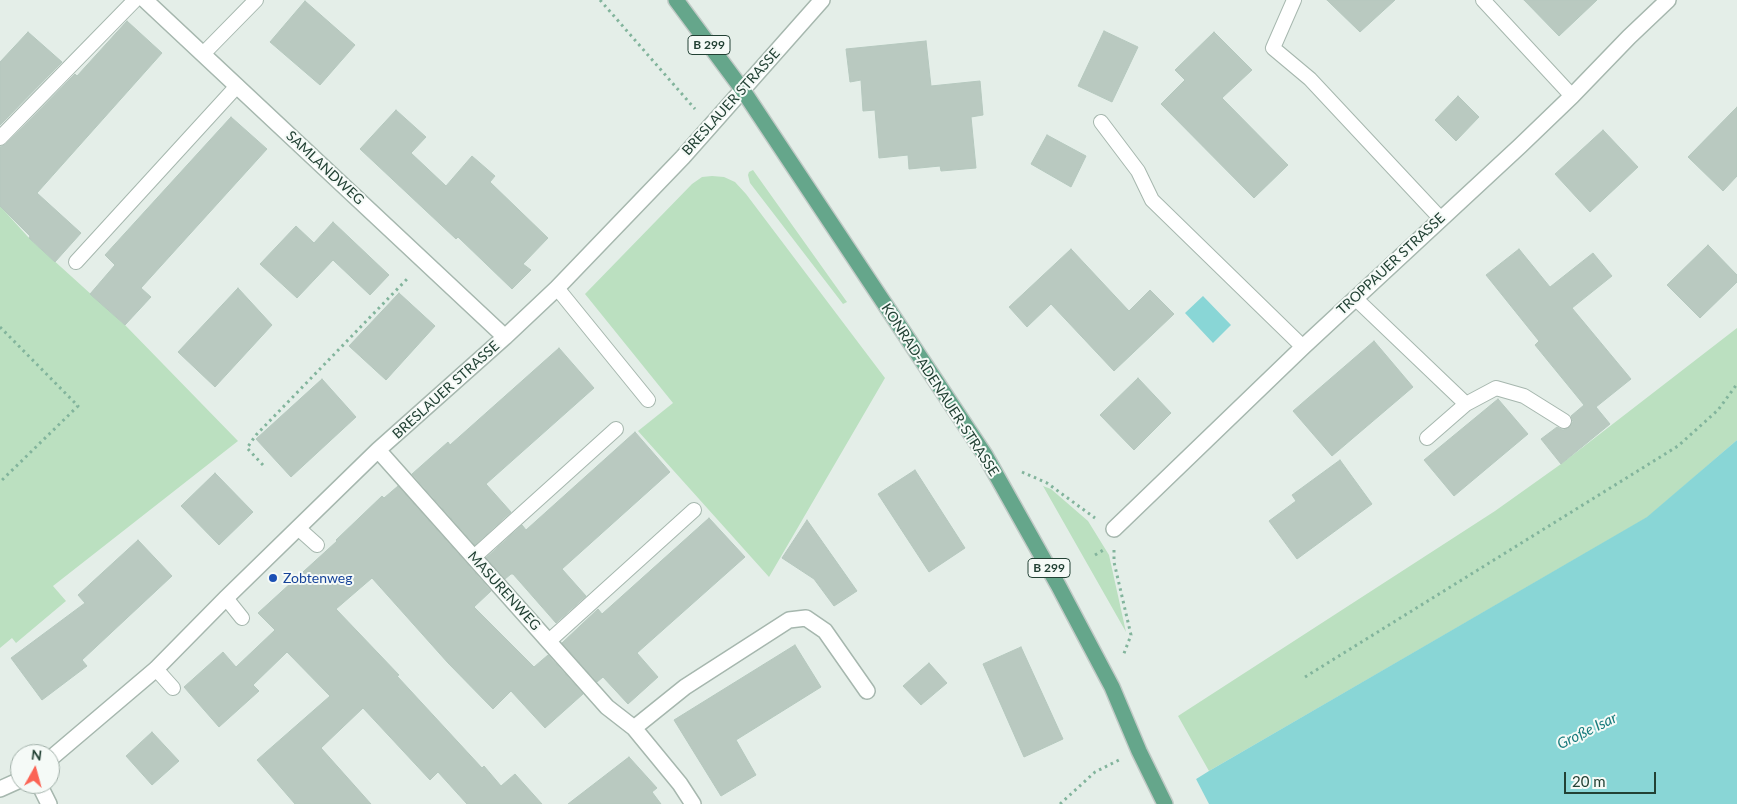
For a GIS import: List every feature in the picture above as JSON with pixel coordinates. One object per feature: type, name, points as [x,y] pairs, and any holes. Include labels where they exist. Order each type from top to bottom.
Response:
[{"type":"main road","name":"KONRAD-ADENAUER-STRASSE","points":[[676,0],[742,89],[985,455],[1058,585],[1112,687],[1141,756],[1165,804]]},
{"type":"street","name":"SAMLANDWEG","points":[[145,0],[505,337]]},
{"type":"street","name":"BRESLAUER STRASSE","points":[[60,751],[156,669],[378,450],[557,288],[711,127],[742,89],[822,0]]},
{"type":"street","name":"TROPPAUER STRASSE","points":[[1114,529],[1302,347],[1572,96],[1668,0]]},
{"type":"street","name":"MASURENWEG","points":[[378,450],[607,707],[634,728],[680,784],[693,804]]},
{"type":"street","points":[[634,728],[685,687],[789,620],[806,618],[825,631],[867,691]]},
{"type":"lane","points":[[0,138],[135,0]]},
{"type":"lane","points":[[203,54],[256,0]]},
{"type":"lane","points":[[1294,0],[1273,48],[1310,79],[1441,219]]},
{"type":"lane","points":[[1483,0],[1572,96]]},
{"type":"lane","points":[[76,262],[238,86]]},
{"type":"lane","points":[[1101,122],[1138,171],[1152,200],[1302,347]]},
{"type":"lane","points":[[557,288],[648,400]]},
{"type":"lane","points":[[1355,298],[1466,404]]},
{"type":"lane","points":[[1427,438],[1466,404],[1496,388],[1524,396],[1564,421]]},
{"type":"lane","points":[[474,557],[616,429]]},
{"type":"lane","points":[[549,641],[694,510]]},
{"type":"lane","points":[[298,528],[317,545]]},
{"type":"lane","points":[[226,598],[242,618]]},
{"type":"lane","points":[[156,669],[173,688]]},
{"type":"path","points":[[600,0],[711,127]]},
{"type":"path","points":[[263,465],[247,448],[256,435],[425,262]]},
{"type":"path","points":[[0,327],[78,406],[0,482]]},
{"type":"path","points":[[1305,677],[1678,446],[1718,410],[1737,384]]},
{"type":"path","points":[[1020,471],[1047,483],[1090,516],[1114,529],[1114,562],[1131,635],[1112,687]]},
{"type":"path","points":[[1095,555],[1105,548]]},
{"type":"path","points":[[1060,804],[1095,772],[1141,756]]},
{"type":"green space","points":[[753,170],[847,302],[843,304],[750,183],[748,175]]},
{"type":"green space","points":[[702,177],[724,177],[735,182],[746,194],[885,378],[769,577],[638,431],[673,403],[585,294],[692,184]]},
{"type":"green space","points":[[0,206],[29,238],[125,325],[238,441],[53,586],[66,601],[16,643],[12,638],[0,648]]},
{"type":"green space","points":[[1737,328],[1737,440],[1648,517],[1209,771],[1178,716],[1495,511],[1561,464]]},
{"type":"green space","points":[[1043,486],[1051,489],[1088,521],[1109,555],[1126,632]]},
{"type":"water","points":[[1203,296],[1231,325],[1213,343],[1185,313]]},
{"type":"water","name":"Große Isar","points":[[1737,440],[1737,804],[1156,804],[1209,771],[1647,517]]},
{"type":"pier","points":[[1195,777],[1209,804],[1153,804],[1155,802]]},
{"type":"building","points":[[1327,0],[1395,0],[1360,32]]},
{"type":"building","points":[[1524,0],[1597,0],[1559,36]]},
{"type":"building","points":[[305,1],[355,45],[320,85],[270,42]]},
{"type":"building","points":[[127,21],[162,53],[37,193],[81,233],[55,262],[29,238],[30,236],[0,206],[0,147],[6,144],[75,74],[77,76]]},
{"type":"building","points":[[1104,31],[1138,47],[1112,102],[1078,86]]},
{"type":"building","points":[[28,32],[62,62],[0,125],[0,62]]},
{"type":"building","points":[[1214,32],[1252,70],[1222,98],[1288,165],[1254,198],[1161,104],[1185,80],[1175,70]]},
{"type":"building","points":[[926,41],[931,86],[980,81],[983,115],[971,117],[976,168],[941,171],[940,166],[909,169],[908,155],[879,158],[875,110],[863,111],[861,80],[850,82],[846,49]]},
{"type":"building","points":[[1458,96],[1479,117],[1456,141],[1435,120]]},
{"type":"building","points":[[1737,107],[1737,176],[1723,191],[1688,157]]},
{"type":"building","points":[[396,110],[426,137],[411,153],[446,186],[472,156],[495,176],[490,182],[548,238],[523,264],[531,270],[512,289],[458,237],[456,239],[360,149]]},
{"type":"building","points":[[231,117],[267,149],[141,288],[151,297],[125,325],[90,294],[115,265],[105,255]]},
{"type":"building","points":[[1603,130],[1638,167],[1590,212],[1555,174]]},
{"type":"building","points":[[1047,135],[1086,156],[1071,187],[1031,164]]},
{"type":"building","points":[[333,222],[389,275],[370,295],[333,260],[297,298],[260,264],[296,226],[314,243]]},
{"type":"building","points":[[1708,245],[1737,275],[1737,282],[1700,318],[1667,285]]},
{"type":"building","points":[[1071,249],[1129,311],[1150,290],[1174,314],[1114,371],[1051,304],[1027,327],[1009,307]]},
{"type":"building","points":[[1519,249],[1550,287],[1593,253],[1612,276],[1572,308],[1631,379],[1596,407],[1610,424],[1561,464],[1541,439],[1557,427],[1563,430],[1568,428],[1573,422],[1571,416],[1584,405],[1535,345],[1539,341],[1486,275]]},
{"type":"building","points":[[238,288],[272,325],[215,387],[178,352]]},
{"type":"building","points":[[399,293],[435,326],[386,380],[349,346]]},
{"type":"building","points":[[1374,341],[1413,387],[1332,456],[1293,411]]},
{"type":"building","points":[[559,348],[594,388],[486,484],[511,512],[475,545],[412,474],[448,442],[450,445]]},
{"type":"building","points":[[1138,378],[1171,413],[1134,450],[1100,415]]},
{"type":"building","points":[[322,379],[356,417],[291,477],[256,439]]},
{"type":"building","points":[[1498,399],[1528,434],[1454,496],[1424,460]]},
{"type":"building","points":[[635,432],[670,472],[562,569],[586,596],[556,623],[513,574],[505,579],[486,558],[522,525],[526,530]]},
{"type":"building","points":[[1340,460],[1372,504],[1297,559],[1269,521],[1296,501],[1292,495]]},
{"type":"building","points":[[915,470],[965,548],[929,572],[878,494]]},
{"type":"building","points":[[215,473],[253,512],[219,545],[181,506]]},
{"type":"building","points":[[398,486],[491,591],[474,607],[534,667],[548,655],[583,694],[545,728],[511,691],[493,709],[448,663],[372,578],[336,609],[399,675],[397,676],[482,768],[484,766],[501,786],[515,774],[542,804],[467,804],[438,772],[430,780],[363,708],[321,748],[371,804],[295,804],[257,760],[330,696],[287,652],[253,685],[259,691],[219,727],[184,687],[223,652],[236,667],[275,630],[258,613],[337,541],[382,496],[384,498]]},
{"type":"building","points":[[709,518],[745,557],[637,653],[658,677],[628,704],[603,677],[597,682],[562,643],[598,609],[602,614]]},
{"type":"building","points":[[807,520],[857,591],[834,606],[814,579],[782,558]]},
{"type":"building","points":[[138,540],[172,576],[82,660],[87,666],[42,700],[11,658],[85,603],[78,595]]},
{"type":"building","points":[[795,645],[821,687],[736,740],[756,775],[721,796],[674,720]]},
{"type":"building","points":[[1021,647],[1063,739],[1024,757],[983,664]]},
{"type":"building","points":[[929,663],[947,683],[921,705],[903,686]]},
{"type":"building","points":[[152,732],[179,761],[152,785],[126,756]]},
{"type":"building","points":[[629,757],[657,788],[652,792],[661,804],[568,804]]},
{"type":"place","name":"Zobtenweg","points":[[273,578]]}]
